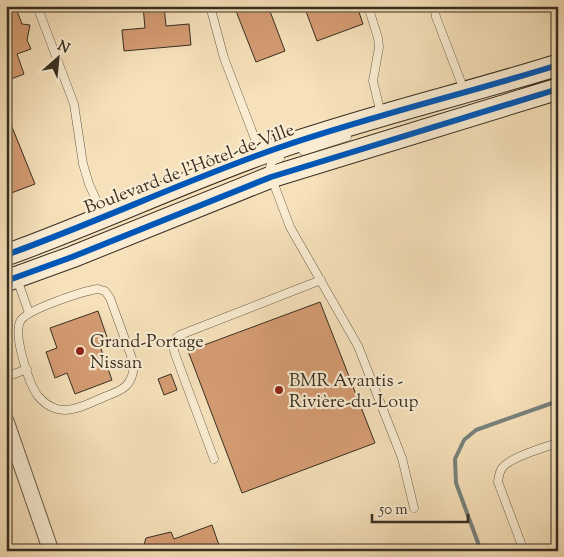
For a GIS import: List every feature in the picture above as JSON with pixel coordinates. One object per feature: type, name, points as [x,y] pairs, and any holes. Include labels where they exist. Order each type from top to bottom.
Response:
[{"type":"main road","name":"Boulevard de l'Hôtel-de-Ville","points":[[6,255],[186,182],[261,154],[415,106],[558,65]]},
{"type":"main road","points":[[12,279],[271,177],[558,89]]},
{"type":"street","points":[[8,430],[51,551]]},
{"type":"lane","points":[[37,6],[74,104],[84,170],[104,216]]},
{"type":"lane","points":[[210,6],[224,58],[261,154]]},
{"type":"lane","points":[[368,6],[378,38],[379,47],[372,81],[382,116]]},
{"type":"lane","points":[[437,6],[435,11],[436,17],[465,92]]},
{"type":"lane","points":[[364,130],[415,106]]},
{"type":"lane","points":[[356,133],[272,161],[269,170],[290,227],[358,346],[402,458],[414,508]]},
{"type":"lane","points":[[12,279],[29,313]]},
{"type":"lane","points":[[214,459],[174,354],[174,341],[180,336],[321,280]]},
{"type":"lane","points":[[98,289],[105,291],[110,298],[134,364],[134,374],[130,384],[118,392],[65,411],[54,409],[38,396],[19,339],[18,328],[21,320],[29,313],[87,290],[98,289]]},
{"type":"lane","points":[[6,377],[28,369]]},
{"type":"lane","points":[[524,551],[498,482],[499,473],[503,466],[524,455],[558,443]]},
{"type":"building","points":[[15,6],[22,24],[30,25],[27,40],[31,49],[17,54],[24,74],[6,81],[6,8]]},
{"type":"building","points":[[143,6],[164,6],[166,26],[189,24],[191,45],[124,51],[122,30],[145,28]]},
{"type":"building","points":[[234,6],[268,6],[285,51],[256,62]]},
{"type":"building","points":[[304,6],[357,6],[363,24],[317,41]]},
{"type":"building","points":[[6,112],[35,184],[6,195]]},
{"type":"building","points":[[320,302],[375,443],[242,493],[188,351]]},
{"type":"building","points":[[98,311],[108,340],[99,343],[112,380],[75,394],[67,373],[55,378],[46,352],[57,348],[50,328]]},
{"type":"building","points":[[171,374],[177,390],[164,395],[158,379]]},
{"type":"building","points":[[212,525],[221,551],[142,551],[146,538],[171,532],[174,539]]},
{"type":"waterway","points":[[481,551],[456,483],[455,459],[464,440],[476,430],[558,401]]},
{"type":"cycle path","points":[[6,255],[278,148],[313,136],[558,65]]},
{"type":"cycle path","points":[[6,281],[72,257],[271,177],[558,89]]},
{"type":"place","name":"Grand-Portage Nissan","points":[[80,351]]},
{"type":"place","name":"BMR Avantis - Rivière-du-Loup","points":[[279,390]]}]
